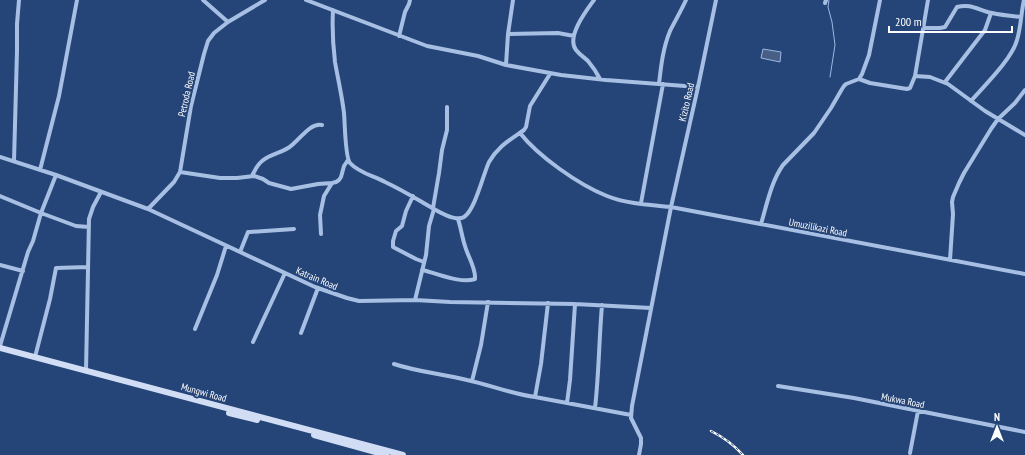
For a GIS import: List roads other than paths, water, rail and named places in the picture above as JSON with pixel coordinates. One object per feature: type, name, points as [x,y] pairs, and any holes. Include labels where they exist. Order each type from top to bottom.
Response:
[{"type":"main road","name":"Mungwi Road","points":[[0,348],[386,455]]},
{"type":"main road","name":"Mungwi Road","points":[[0,348],[219,410],[377,452],[403,455]]},
{"type":"street","points":[[14,161],[17,24],[19,0]]},
{"type":"street","points":[[40,170],[59,96],[77,0]]},
{"type":"street","points":[[203,0],[228,22]]},
{"type":"street","name":"Petroda Road","points":[[148,209],[174,182],[180,172],[190,106],[208,42],[214,33],[228,22],[265,0]]},
{"type":"street","points":[[306,0],[427,46],[478,56],[506,65],[550,74],[698,87]]},
{"type":"street","points":[[399,36],[405,12],[410,0]]},
{"type":"street","points":[[506,65],[508,34],[513,0]]},
{"type":"street","points":[[594,0],[575,30],[574,42],[575,49],[596,71],[600,79]]},
{"type":"street","points":[[640,203],[652,146],[661,84],[663,56],[670,31],[686,0]]},
{"type":"street","name":"Kizito Road","points":[[631,415],[671,207],[716,0]]},
{"type":"street","points":[[859,79],[869,55],[880,0]]},
{"type":"street","points":[[761,224],[772,186],[779,171],[814,133],[832,108],[846,84],[859,79],[870,83],[907,89],[910,88],[915,76],[928,0]]},
{"type":"street","points":[[974,6],[975,0]]},
{"type":"street","points":[[971,101],[1001,67],[1015,46],[1024,0]]},
{"type":"street","points":[[923,28],[943,28],[960,6],[974,6],[991,13],[1021,16]]},
{"type":"street","points":[[333,10],[336,67],[343,102],[348,160],[355,168],[413,196],[433,209],[458,219],[465,216],[470,210],[493,156],[505,142],[520,133],[526,127],[530,106],[550,74]]},
{"type":"street","points":[[945,82],[985,30],[991,13]]},
{"type":"street","points":[[508,34],[558,33],[574,36]]},
{"type":"street","points":[[915,76],[930,77],[945,82],[998,119],[1025,135]]},
{"type":"street","points":[[950,260],[953,214],[952,202],[964,172],[998,119],[1013,106],[1025,90]]},
{"type":"street","points":[[415,300],[426,255],[428,226],[433,209],[442,150],[447,130],[447,106]]},
{"type":"street","points":[[252,176],[258,165],[267,157],[289,148],[313,126],[318,124],[322,125]]},
{"type":"street","name":"Umuzilikazi Road","points":[[520,133],[535,150],[560,169],[595,191],[628,202],[671,207],[1025,274]]},
{"type":"street","name":"Katrain Road","points":[[0,157],[56,175],[148,209],[318,288],[359,301],[415,300],[548,303],[651,308]]},
{"type":"street","points":[[180,172],[220,178],[252,176],[269,183],[291,189],[336,182],[340,179],[344,166],[348,160]]},
{"type":"street","points":[[0,348],[28,252],[56,175]]},
{"type":"street","points":[[321,234],[320,218],[324,198],[332,183]]},
{"type":"street","points":[[86,371],[89,219],[101,192]]},
{"type":"street","points":[[0,196],[76,226],[89,227]]},
{"type":"street","points":[[413,196],[406,211],[402,226],[396,231],[392,245],[393,247],[424,262]]},
{"type":"street","points":[[422,270],[462,280],[475,279],[475,274],[464,244],[458,219]]},
{"type":"street","points":[[240,252],[248,232],[294,229]]},
{"type":"street","points":[[195,329],[217,275],[226,246]]},
{"type":"street","points":[[0,265],[22,272]]},
{"type":"street","points":[[35,357],[50,299],[56,268],[88,266]]},
{"type":"street","points":[[252,342],[285,273]]},
{"type":"street","points":[[301,333],[318,288]]},
{"type":"street","points":[[472,381],[481,345],[488,302]]},
{"type":"street","points":[[535,397],[541,364],[548,303]]},
{"type":"street","points":[[567,402],[570,380],[575,304]]},
{"type":"street","points":[[594,408],[598,382],[602,305]]},
{"type":"street","points":[[394,364],[405,368],[472,381],[513,393],[631,415],[633,423],[641,438],[639,455]]},
{"type":"street","name":"Mukwa Road","points":[[778,386],[854,398],[1025,432]]},
{"type":"street","points":[[910,454],[918,411]]},
{"type":"water","points":[[763,49],[781,52],[780,62],[761,58]]},
{"type":"waterway","points":[[829,0],[828,7],[832,22],[835,45],[830,77]]},
{"type":"railway","points":[[711,431],[728,441],[743,455]]}]
